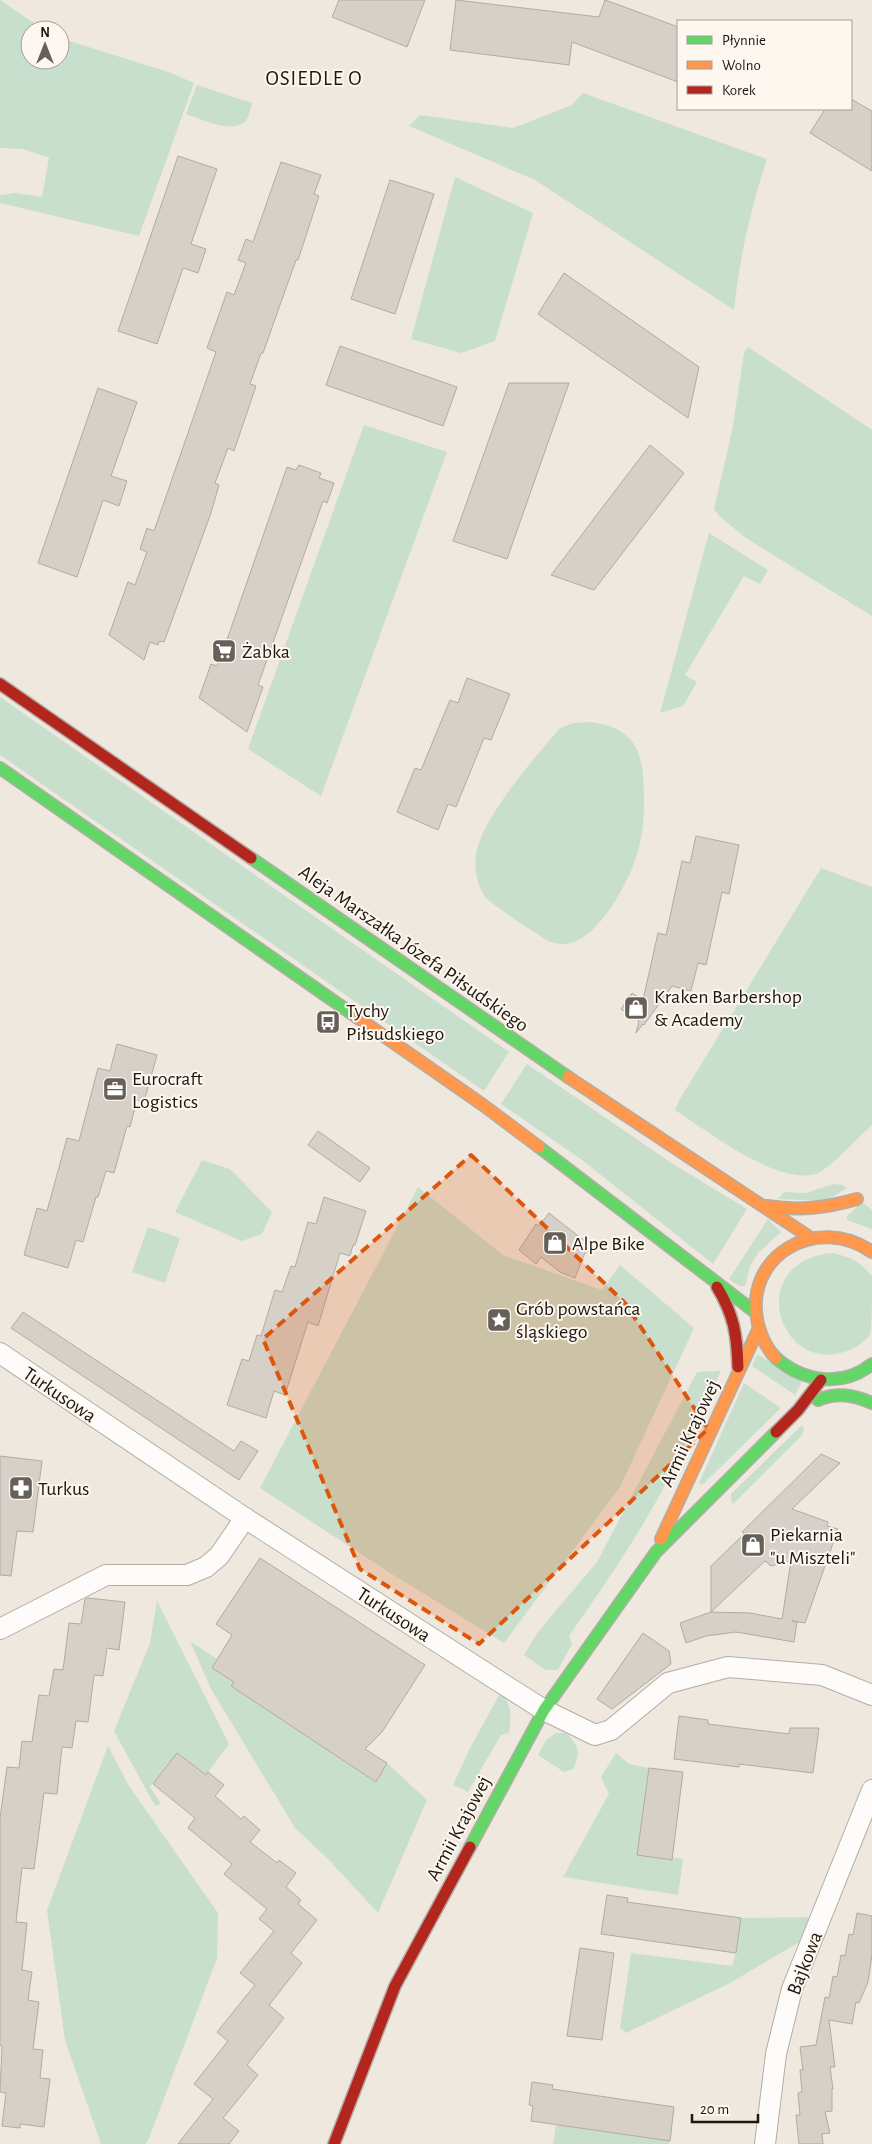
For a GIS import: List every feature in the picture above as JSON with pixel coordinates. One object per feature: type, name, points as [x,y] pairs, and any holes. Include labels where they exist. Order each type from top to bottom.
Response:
[{"type":"main road","name":"Aleja Marszałka Józefa Piłsudskiego","points":[[0,684],[522,1046],[811,1238]]},
{"type":"main road","points":[[0,768],[483,1105],[755,1312]]},
{"type":"main road","points":[[844,1214],[866,1190]]},
{"type":"main road","points":[[759,1204],[776,1208],[818,1210],[857,1199]]},
{"type":"main road","points":[[872,1252],[864,1246],[827,1232],[792,1245],[772,1262],[764,1273],[756,1292],[755,1312],[758,1330],[768,1349],[782,1365],[800,1376],[821,1380],[847,1378],[872,1364]]},
{"type":"main road","points":[[711,1278],[731,1308],[737,1330],[738,1370]]},
{"type":"main road","name":"Armii Krajowej","points":[[656,1552],[758,1330]]},
{"type":"main road","points":[[847,1378],[872,1396]]},
{"type":"main road","name":"Armii Krajowej","points":[[334,2144],[395,1986],[544,1710],[656,1552],[798,1410],[821,1380]]},
{"type":"main road","points":[[798,1410],[823,1398],[838,1394],[856,1396],[872,1403]]},
{"type":"street","name":"Turkusowa","points":[[0,1353],[245,1518],[544,1710]]},
{"type":"street","points":[[0,1629],[106,1575],[187,1575],[206,1567],[219,1556],[245,1518]]},
{"type":"street","points":[[544,1710],[595,1735],[611,1730],[668,1683],[728,1667],[822,1674],[872,1695]]},
{"type":"street","name":"Bajkowa","points":[[765,2144],[776,2054],[792,1989],[872,1790]]},
{"type":"highlighted area","points":[[471,1155],[625,1303],[708,1429],[479,1644],[360,1569],[263,1339]]},
{"type":"green space","points":[[0,0],[29,20],[20,20],[20,70],[70,70],[70,41],[171,73],[194,83],[139,236],[0,203],[0,195],[16,193],[42,197],[49,158],[23,149],[0,148]]},
{"type":"green space","points":[[197,85],[252,103],[247,119],[242,124],[227,126],[218,125],[186,114]]},
{"type":"green space","points":[[583,93],[767,159],[746,234],[734,310],[535,180],[409,126],[420,115],[513,128],[572,105]]},
{"type":"green space","points":[[455,177],[533,213],[495,341],[461,353],[411,339]]},
{"type":"green space","points":[[748,347],[872,430],[872,616],[746,538],[720,517],[714,509],[732,431],[744,353]]},
{"type":"green space","points":[[364,425],[447,452],[321,796],[248,749]]},
{"type":"green space","points":[[709,533],[768,570],[760,584],[744,576],[685,675],[697,682],[683,706],[660,713]]},
{"type":"green space","points":[[0,697],[509,1052],[484,1091],[0,755]]},
{"type":"green space","points":[[588,722],[620,731],[628,736],[638,752],[644,784],[642,832],[634,863],[611,908],[588,934],[576,941],[558,944],[550,942],[486,898],[480,888],[477,877],[476,855],[480,840],[498,807],[510,789],[559,729],[573,723]]},
{"type":"green space","points":[[821,868],[872,887],[872,1125],[824,1170],[818,1173],[802,1175],[784,1172],[744,1155],[675,1110]]},
{"type":"green space","points":[[527,1064],[673,1164],[747,1209],[713,1264],[582,1160],[501,1104]]},
{"type":"green space","points":[[202,1160],[230,1169],[272,1212],[262,1234],[242,1241],[175,1212]]},
{"type":"green space","points":[[833,1184],[842,1185],[847,1188],[826,1201],[778,1199],[784,1192],[806,1193]]},
{"type":"green space","points":[[418,1187],[503,1255],[602,1290],[620,1265],[694,1328],[620,1487],[504,1643],[390,1573],[260,1488]]},
{"type":"green space","points":[[862,1202],[872,1210],[872,1229],[847,1220],[847,1216]]},
{"type":"green space","points":[[768,1219],[781,1232],[758,1253],[750,1266],[745,1286],[739,1286],[729,1279]]},
{"type":"green space","points":[[148,1227],[180,1238],[165,1283],[132,1272]]},
{"type":"green space","points":[[833,1253],[855,1261],[872,1276],[871,1332],[863,1342],[852,1349],[844,1352],[820,1354],[801,1346],[787,1332],[780,1313],[780,1293],[788,1274],[805,1260]]},
{"type":"green space","points":[[757,1354],[802,1382],[795,1395],[752,1366]]},
{"type":"green space","points":[[721,1371],[683,1450],[648,1516],[569,1636],[572,1644],[558,1670],[546,1670],[524,1655],[538,1632],[597,1562],[697,1372]]},
{"type":"green space","points":[[744,1383],[781,1408],[702,1485],[699,1483]]},
{"type":"green space","points":[[802,1425],[804,1429],[802,1435],[732,1505],[731,1494]]},
{"type":"green space","points":[[157,1601],[229,1744],[206,1775],[177,1753],[150,1787],[161,1804],[155,1806],[114,1731],[150,1643]]},
{"type":"green space","points":[[190,1641],[217,1659],[212,1668],[234,1682],[231,1686],[376,1781],[387,1763],[427,1800],[378,1913],[328,1859],[295,1828],[211,1689]]},
{"type":"green space","points":[[500,1694],[509,1706],[509,1733],[501,1735],[468,1792],[453,1785],[470,1748]]},
{"type":"green space","points":[[556,1733],[566,1733],[574,1742],[578,1754],[573,1769],[564,1772],[538,1755],[546,1740]]},
{"type":"green space","points":[[108,1746],[129,1786],[218,1913],[217,1958],[148,2141],[145,2144],[101,2144],[65,2040],[47,1910]]},
{"type":"green space","points":[[616,1753],[629,1764],[649,1768],[637,1855],[683,1859],[678,1895],[563,1877],[609,1794],[601,1777]]},
{"type":"green space","points":[[815,1917],[813,1934],[730,1983],[626,2033],[620,2028],[631,1953],[732,1966],[736,1953],[741,1918]]},
{"type":"green space","points":[[556,2125],[670,2141],[669,2144],[553,2144]]},
{"type":"building","points":[[339,0],[425,0],[407,47],[332,17]]},
{"type":"building","points":[[456,0],[599,17],[605,0],[677,27],[677,82],[572,42],[569,65],[450,50]]},
{"type":"building","points":[[852,100],[872,111],[872,171],[810,133],[824,110],[852,110]]},
{"type":"building","points":[[178,156],[217,169],[191,244],[206,249],[198,273],[183,268],[157,344],[118,331]]},
{"type":"building","points":[[281,162],[321,175],[314,194],[319,196],[298,260],[296,260],[250,384],[256,386],[234,451],[228,448],[215,483],[219,485],[211,513],[164,642],[159,641],[158,645],[150,642],[144,660],[109,635],[128,582],[135,585],[147,552],[140,549],[147,528],[154,531],[216,352],[207,348],[227,292],[234,295],[246,263],[238,260],[246,239],[253,242]]},
{"type":"building","points":[[390,180],[434,194],[395,314],[351,299]]},
{"type":"building","points":[[564,273],[699,367],[688,418],[538,314]]},
{"type":"building","points":[[340,346],[457,387],[443,426],[326,385]]},
{"type":"building","points":[[509,383],[569,383],[507,559],[453,541]]},
{"type":"building","points":[[98,388],[137,402],[111,476],[127,481],[119,506],[103,500],[77,577],[38,563]]},
{"type":"building","points":[[650,445],[684,473],[594,590],[551,575]]},
{"type":"building","points":[[299,465],[321,473],[319,478],[334,483],[327,503],[323,501],[258,685],[263,687],[247,732],[199,698],[211,664],[217,666],[221,657],[287,467],[296,470]]},
{"type":"building","points":[[467,678],[510,694],[491,740],[484,738],[456,807],[448,804],[438,830],[397,812],[415,768],[421,770],[450,700],[458,703]]},
{"type":"building","points":[[696,836],[739,845],[729,894],[722,892],[706,965],[698,963],[691,991],[672,986],[636,1033],[639,1021],[621,1009],[632,993],[643,1000],[658,933],[666,935],[682,861],[690,863]]},
{"type":"building","points":[[117,1044],[157,1055],[144,1102],[137,1100],[130,1127],[127,1126],[114,1173],[106,1171],[98,1197],[96,1197],[83,1242],[76,1240],[68,1268],[24,1255],[37,1208],[47,1211],[67,1138],[79,1141],[98,1068],[110,1071]]},
{"type":"building","points":[[318,1131],[370,1168],[360,1182],[308,1145]]},
{"type":"building","points":[[324,1197],[366,1211],[350,1256],[340,1253],[318,1326],[308,1322],[285,1395],[274,1391],[266,1418],[227,1405],[242,1359],[249,1361],[257,1335],[261,1336],[275,1290],[282,1292],[291,1266],[295,1267],[308,1222],[316,1224]]},
{"type":"building","name":"Alpe Bike","points":[[549,1213],[591,1246],[584,1255],[575,1278],[560,1272],[541,1257],[536,1264],[519,1250],[536,1224],[539,1226]]},
{"type":"building","points":[[23,1312],[234,1451],[241,1441],[258,1451],[239,1480],[11,1328]]},
{"type":"building","points":[[821,1454],[840,1463],[792,1509],[828,1522],[827,1526],[838,1529],[805,1623],[792,1621],[797,1622],[794,1642],[736,1632],[706,1636],[686,1643],[680,1623],[711,1612],[711,1566],[744,1534],[742,1532]],"holes":[[[765,1561],[771,1566],[791,1561],[782,1619],[750,1613],[711,1612]]]},
{"type":"building","points":[[0,1456],[42,1461],[33,1532],[17,1531],[11,1576],[0,1575]]},
{"type":"building","points":[[260,1558],[425,1665],[382,1732],[365,1749],[387,1763],[376,1782],[231,1686],[234,1682],[212,1668],[232,1635],[216,1624]]},
{"type":"building","points":[[85,1599],[125,1602],[119,1650],[107,1648],[103,1676],[94,1675],[88,1722],[76,1721],[72,1748],[62,1747],[57,1794],[44,1793],[34,1869],[22,1868],[16,1922],[27,1923],[22,1970],[32,1972],[28,2000],[39,2002],[33,2049],[43,2050],[40,2078],[50,2079],[44,2127],[20,2124],[20,2128],[2,2126],[6,2093],[0,2092],[2,2046],[0,2045],[0,1819],[7,1767],[19,1768],[22,1741],[32,1742],[39,1695],[49,1696],[54,1669],[63,1670],[69,1623],[81,1624]]},
{"type":"building","points":[[643,1633],[669,1651],[671,1664],[612,1709],[597,1699]]},
{"type":"building","points":[[679,1716],[708,1720],[708,1724],[789,1734],[790,1728],[819,1728],[813,1773],[739,1764],[739,1767],[674,1759]]},
{"type":"building","points":[[177,1753],[206,1775],[208,1772],[224,1785],[215,1796],[241,1819],[244,1816],[260,1830],[250,1842],[277,1863],[279,1860],[296,1873],[286,1887],[301,1900],[298,1904],[317,1920],[291,1953],[302,1963],[269,2005],[284,2018],[247,2065],[258,2075],[223,2118],[239,2131],[229,2144],[178,2144],[213,2099],[194,2084],[228,2041],[217,2032],[255,1985],[240,1973],[274,1931],[259,1919],[267,1909],[224,1874],[232,1864],[188,1828],[195,1818],[153,1784]]},
{"type":"building","points":[[649,1768],[683,1772],[672,1860],[637,1855]]},
{"type":"building","points":[[607,1895],[628,1898],[627,1902],[741,1918],[736,1953],[601,1934]]},
{"type":"building","points":[[857,1913],[872,1916],[872,1955],[868,1982],[859,2003],[856,2002],[852,2024],[829,2020],[835,2067],[830,2067],[833,2089],[832,2111],[825,2112],[830,2133],[822,2134],[823,2144],[799,2144],[796,2115],[800,2115],[798,2093],[802,2092],[800,2070],[803,2070],[800,2047],[816,2045],[825,1997],[829,1998],[833,1976],[837,1977],[841,1955],[845,1956],[849,1934],[853,1935]]},
{"type":"building","points":[[580,1948],[614,1953],[602,2040],[567,2036]]},
{"type":"building","points":[[532,2082],[553,2085],[552,2089],[674,2107],[670,2141],[531,2121],[533,2106],[529,2105]]},
{"type":"traffic: fast","points":[[0,768],[358,1018]]},
{"type":"traffic: fast","points":[[251,858],[568,1077]]},
{"type":"traffic: fast","points":[[539,1147],[755,1312]]},
{"type":"traffic: fast","points":[[776,1358],[799,1372],[823,1379],[848,1377],[872,1364]]},
{"type":"traffic: fast","points":[[818,1400],[845,1395],[872,1403]]},
{"type":"traffic: fast","points":[[470,1847],[544,1710],[656,1552],[776,1432]]},
{"type":"traffic: slow","points":[[358,1018],[483,1105],[539,1147]]},
{"type":"traffic: slow","points":[[568,1077],[811,1238]]},
{"type":"traffic: slow","points":[[767,1206],[812,1208],[857,1199]]},
{"type":"traffic: slow","points":[[776,1358],[767,1346],[761,1333],[758,1324],[756,1300],[761,1279],[773,1261],[788,1248],[808,1240],[829,1237],[851,1241],[872,1252]]},
{"type":"traffic: slow","points":[[661,1539],[758,1330]]},
{"type":"traffic: jam","points":[[0,684],[251,858]]},
{"type":"traffic: jam","points":[[717,1287],[723,1297],[734,1326],[738,1367]]},
{"type":"traffic: jam","points":[[776,1432],[798,1410],[821,1380]]},
{"type":"traffic: jam","points":[[334,2144],[395,1986],[470,1847]]},
{"type":"place","name":"Żabka","points":[[224,651]]},
{"type":"place","name":"Kraken Barbershop & Academy","points":[[636,1008]]},
{"type":"place","name":"Tychy Piłsudskiego","points":[[328,1022]]},
{"type":"place","name":"Eurocraft Logistics","points":[[115,1089]]},
{"type":"place","name":"Alpe Bike","points":[[555,1243]]},
{"type":"place","name":"Grób powstańca śląskiego","points":[[499,1320]]},
{"type":"place","name":"Turkus","points":[[21,1488]]},
{"type":"place","name":"Piekarnia \"u Miszteli\"","points":[[753,1545]]},
{"type":"district","name":"OSIEDLE O","points":[[314,78]]}]
